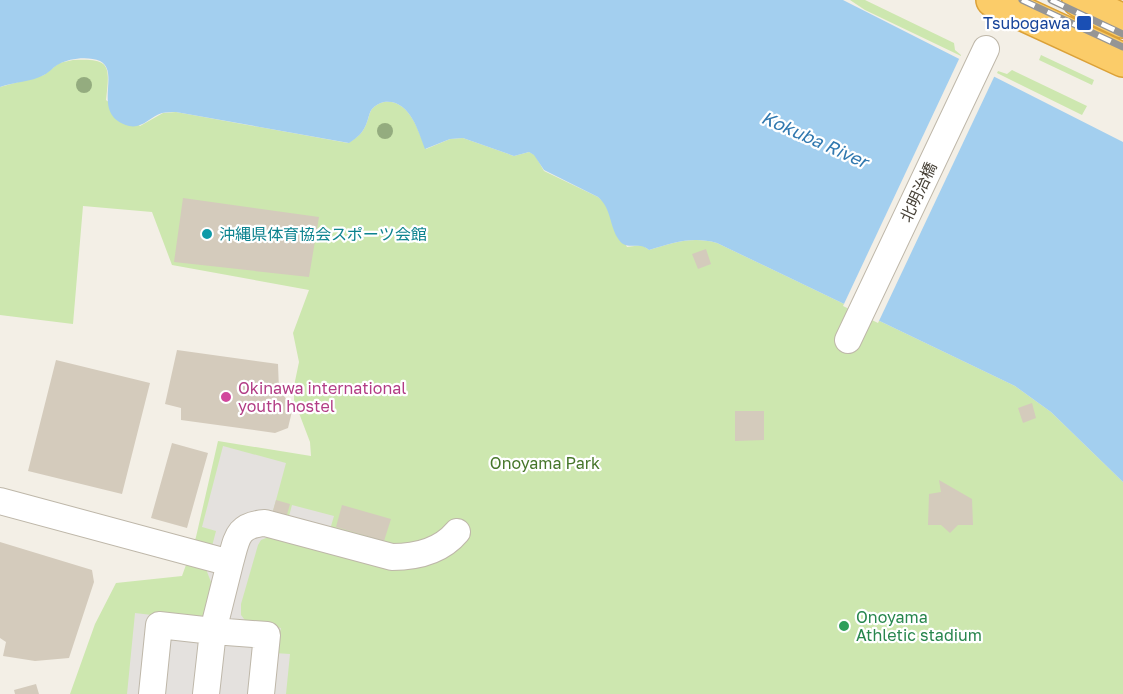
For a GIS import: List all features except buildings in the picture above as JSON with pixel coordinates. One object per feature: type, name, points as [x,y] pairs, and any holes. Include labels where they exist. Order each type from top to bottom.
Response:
[{"type":"highway","points":[[993,0],[1123,60]]},
{"type":"highway","points":[[1079,0],[1123,21]]},
{"type":"street","name":"北明治橋","points":[[853,331],[983,55]]},
{"type":"street","points":[[0,501],[230,563]]},
{"type":"street","points":[[206,694],[213,631],[237,538],[242,528],[265,523],[392,557],[406,557],[440,548],[457,532]]},
{"type":"street","points":[[152,694],[159,625],[267,635],[261,694]]},
{"type":"green space","points":[[850,0],[865,0],[954,43],[955,50],[961,56],[865,10]]},
{"type":"green space","points":[[1041,55],[1094,80],[1092,85],[1039,60]]},
{"type":"green space","name":"Onoyama Park","points":[[73,60],[95,60],[105,66],[108,79],[106,100],[140,126],[163,113],[176,112],[348,143],[362,132],[373,108],[382,102],[393,102],[407,111],[412,118],[426,149],[450,139],[463,138],[514,156],[529,152],[535,155],[544,171],[604,202],[627,247],[642,245],[649,250],[691,240],[717,243],[1015,386],[1051,412],[1123,482],[1123,694],[70,694],[95,624],[116,583],[182,576],[196,537],[218,441],[311,456],[310,442],[294,400],[294,386],[299,362],[293,333],[309,290],[172,265],[152,212],[83,206],[73,324],[0,315],[0,87],[44,75],[59,63]]},
{"type":"green space","points":[[1012,70],[1087,106],[1082,115],[997,73],[998,71],[1007,74]]},
{"type":"shaded area","points":[[223,446],[286,463],[272,515],[288,520],[292,505],[334,516],[324,550],[271,536],[261,540],[241,604],[241,615],[247,623],[281,628],[274,653],[290,654],[286,694],[127,694],[135,613],[194,620],[207,616],[214,590],[206,569],[216,531],[202,527]]},
{"type":"water","name":"Kokuba River","points":[[0,0],[843,0],[1123,142],[1123,482],[1051,412],[1015,386],[717,243],[691,240],[649,250],[642,246],[625,245],[616,235],[606,207],[598,197],[544,170],[534,155],[529,152],[514,156],[463,138],[450,139],[425,149],[412,118],[407,111],[393,102],[382,102],[373,108],[362,132],[349,143],[176,112],[162,113],[138,126],[129,126],[117,120],[111,113],[108,104],[106,66],[100,61],[90,59],[68,60],[39,77],[0,87]]},
{"type":"pier","points":[[960,57],[995,75],[878,323],[843,306]]},
{"type":"railway","points":[[1022,0],[1123,47]]},
{"type":"railway","points":[[1051,0],[1123,34]]},
{"type":"place","name":"Tsubogawa","points":[[1084,23]]},
{"type":"place","name":"沖縄県体育協会スポーツ会館","points":[[207,234]]},
{"type":"place","name":"Okinawa international youth hostel","points":[[226,397]]},
{"type":"place","name":"Onoyama Athletic stadium","points":[[844,626]]}]
